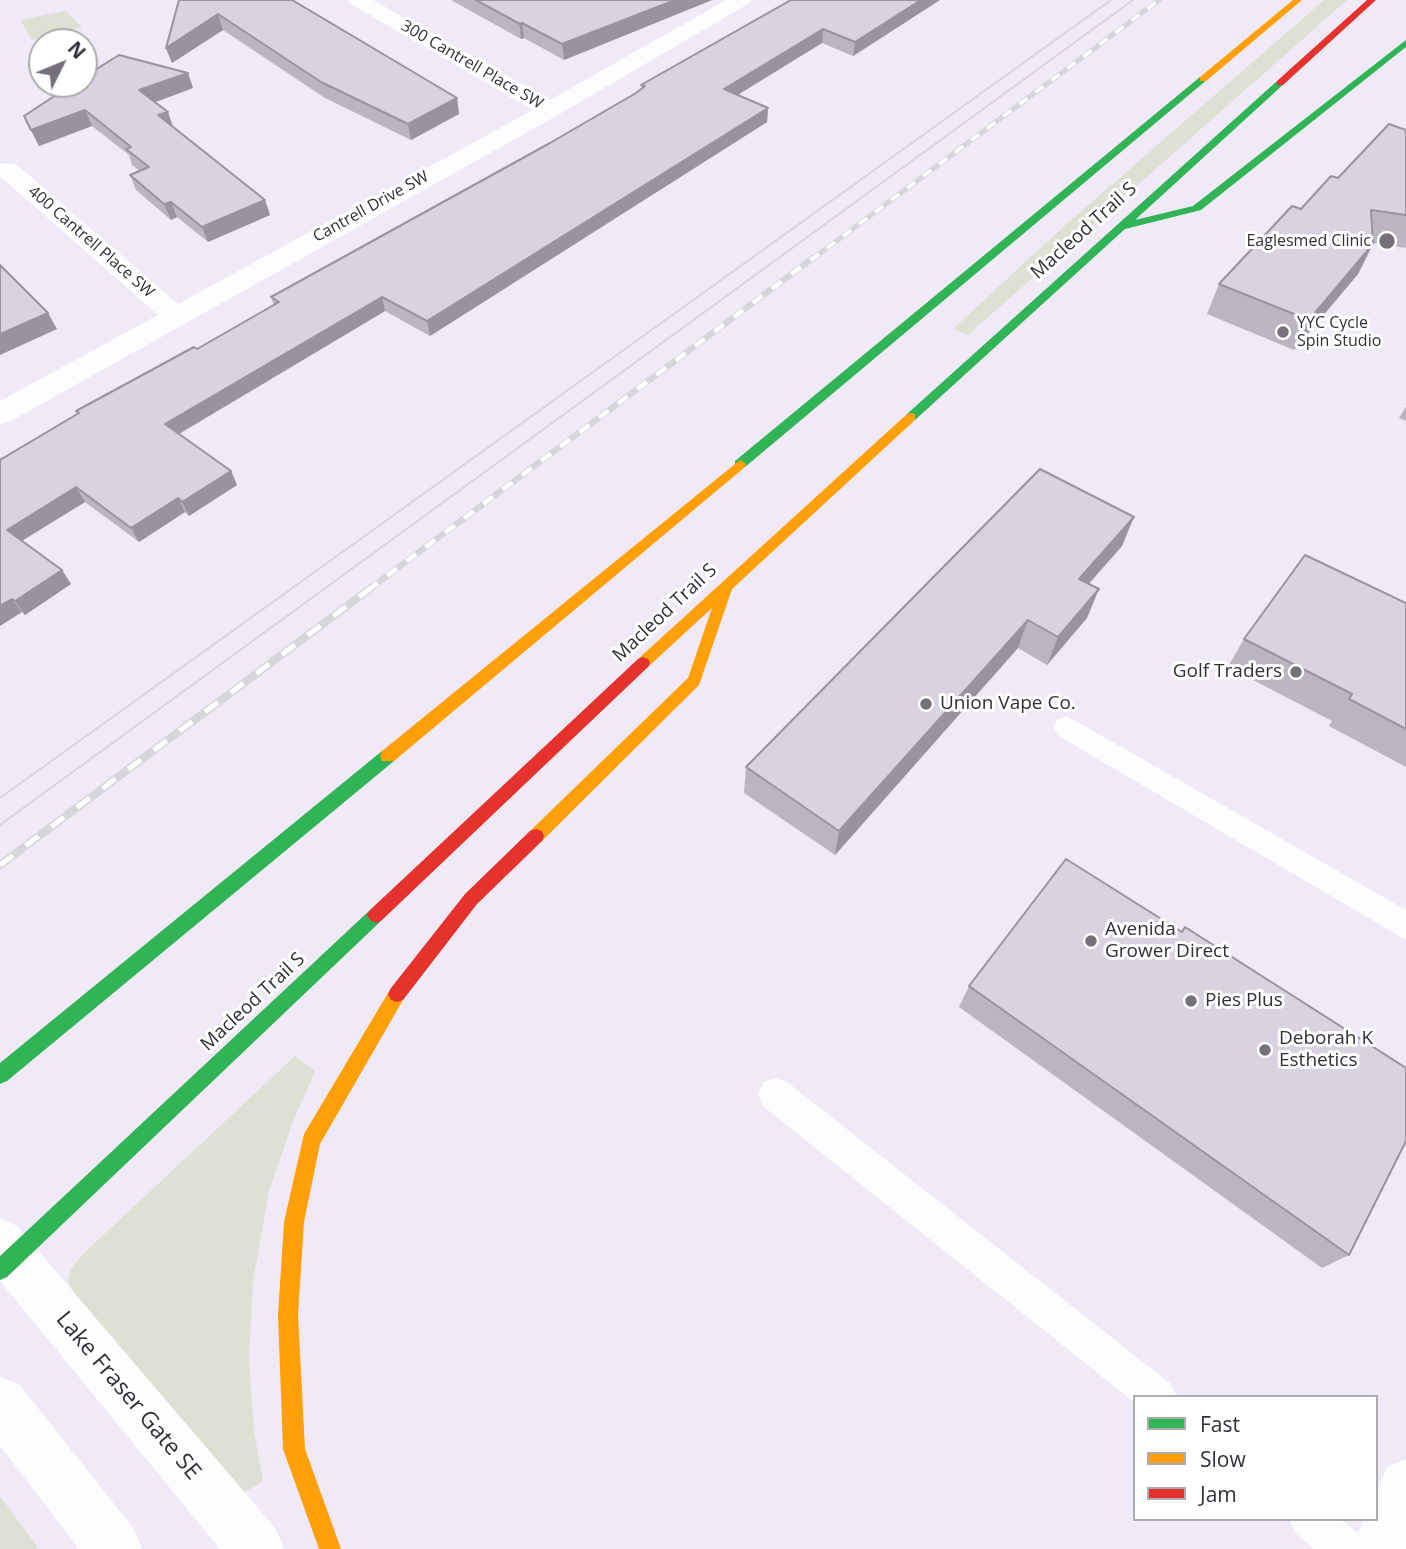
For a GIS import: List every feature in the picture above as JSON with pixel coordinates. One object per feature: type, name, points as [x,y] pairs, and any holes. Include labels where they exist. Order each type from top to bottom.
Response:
[{"type":"highway","name":"Macleod Trail S","points":[[0,1075],[517,650],[1298,0]]},
{"type":"highway","name":"Macleod Trail S","points":[[4,1257],[728,582],[1371,0]]},
{"type":"highway","points":[[1119,228],[1197,208],[1406,43]]},
{"type":"highway","points":[[330,1549],[294,1449],[288,1315],[294,1222],[311,1141],[391,1001],[471,899],[694,681],[728,582]]},
{"type":"street","name":"300 Cantrell Place SW","points":[[358,0],[550,110]]},
{"type":"street","name":"Cantrell Drive SW","points":[[0,414],[550,110],[741,0]]},
{"type":"street","name":"400 Cantrell Place SW","points":[[7,169],[176,316]]},
{"type":"street","name":"Lake Fraser Gate SE","points":[[4,1257],[256,1549]]},
{"type":"street","points":[[0,1403],[114,1549]]},
{"type":"street","points":[[1379,1549],[1406,1486]]},
{"type":"lane","points":[[1067,727],[1406,926]]},
{"type":"lane","points":[[775,1094],[1155,1395]]},
{"type":"lane","points":[[1311,1521],[1346,1549]]},
{"type":"shaded area","points":[[1324,0],[1347,0],[968,335],[953,329],[1062,228]]},
{"type":"shaded area","points":[[66,11],[82,27],[28,28],[28,34],[21,20]]},
{"type":"shaded area","points":[[295,1056],[315,1071],[292,1124],[269,1191],[253,1281],[249,1358],[254,1432],[263,1481],[242,1494],[73,1291],[68,1280],[71,1269],[82,1255]]},
{"type":"shaded area","points":[[0,1496],[39,1549],[0,1549]]},
{"type":"building","points":[[179,0],[292,0],[457,98],[408,124],[321,82],[218,14],[166,48]]},
{"type":"building","points":[[476,0],[675,0],[562,44]]},
{"type":"building","points":[[791,0],[921,0],[855,42],[823,29],[724,89],[768,108],[427,321],[382,297],[165,424],[231,471],[182,502],[178,498],[131,528],[76,487],[7,530],[62,570],[15,601],[12,599],[0,606],[0,460],[79,413],[76,411],[194,347],[197,349],[279,302],[271,297],[550,143],[645,86],[641,85]]},
{"type":"building","points":[[119,55],[188,73],[139,90],[168,112],[158,115],[265,200],[202,227],[171,202],[164,204],[130,175],[149,167],[126,149],[131,147],[85,110],[31,130],[24,116],[51,98],[98,98],[98,68]]},
{"type":"building","points":[[1389,124],[1406,130],[1406,215],[1371,210],[1373,244],[1309,320],[1219,284],[1292,206],[1301,209],[1331,176],[1338,178]]},
{"type":"building","points":[[0,265],[48,313],[0,334]]},
{"type":"building","points":[[1040,469],[1134,517],[1079,579],[1099,589],[1058,637],[1028,620],[839,831],[746,767]]},
{"type":"building","points":[[1305,555],[1406,603],[1406,729],[1349,699],[1352,694],[1244,639]]},
{"type":"building","points":[[1066,859],[1182,932],[1185,927],[1406,1068],[1406,1141],[1349,1255],[969,986]]},
{"type":"tram line","points":[[0,798],[1111,0]]},
{"type":"tram line","points":[[0,825],[1133,0]]},
{"type":"railway","points":[[811,260],[1159,0]]},
{"type":"railway","points":[[368,590],[813,258]]},
{"type":"railway","points":[[0,865],[371,588]]},
{"type":"traffic: fast","points":[[1124,226],[1197,208],[1406,43]]},
{"type":"traffic: fast","points":[[740,464],[1203,79]]},
{"type":"traffic: fast","points":[[911,417],[1280,83]]},
{"type":"traffic: fast","points":[[0,1075],[388,756]]},
{"type":"traffic: fast","points":[[0,1270],[376,915]]},
{"type":"traffic: slow","points":[[1203,79],[1298,0]]},
{"type":"traffic: slow","points":[[643,663],[911,417]]},
{"type":"traffic: slow","points":[[388,756],[740,464]]},
{"type":"traffic: slow","points":[[536,836],[694,681],[726,587]]},
{"type":"traffic: slow","points":[[330,1549],[294,1449],[288,1315],[294,1222],[311,1141],[397,994]]},
{"type":"traffic: jam","points":[[1280,83],[1372,0]]},
{"type":"traffic: jam","points":[[376,915],[643,663]]},
{"type":"traffic: jam","points":[[397,994],[471,899],[536,836]]},
{"type":"place","name":"Eaglesmed Clinic","points":[[1387,241]]},
{"type":"place","name":"YYC Cycle Spin Studio","points":[[1283,332]]},
{"type":"place","name":"Golf Traders","points":[[1296,672]]},
{"type":"place","name":"Union Vape Co.","points":[[926,704]]},
{"type":"place","name":"Avenida Grower Direct","points":[[1091,941]]},
{"type":"place","name":"Pies Plus","points":[[1191,1001]]},
{"type":"place","name":"Deborah K Esthetics","points":[[1265,1050]]}]
